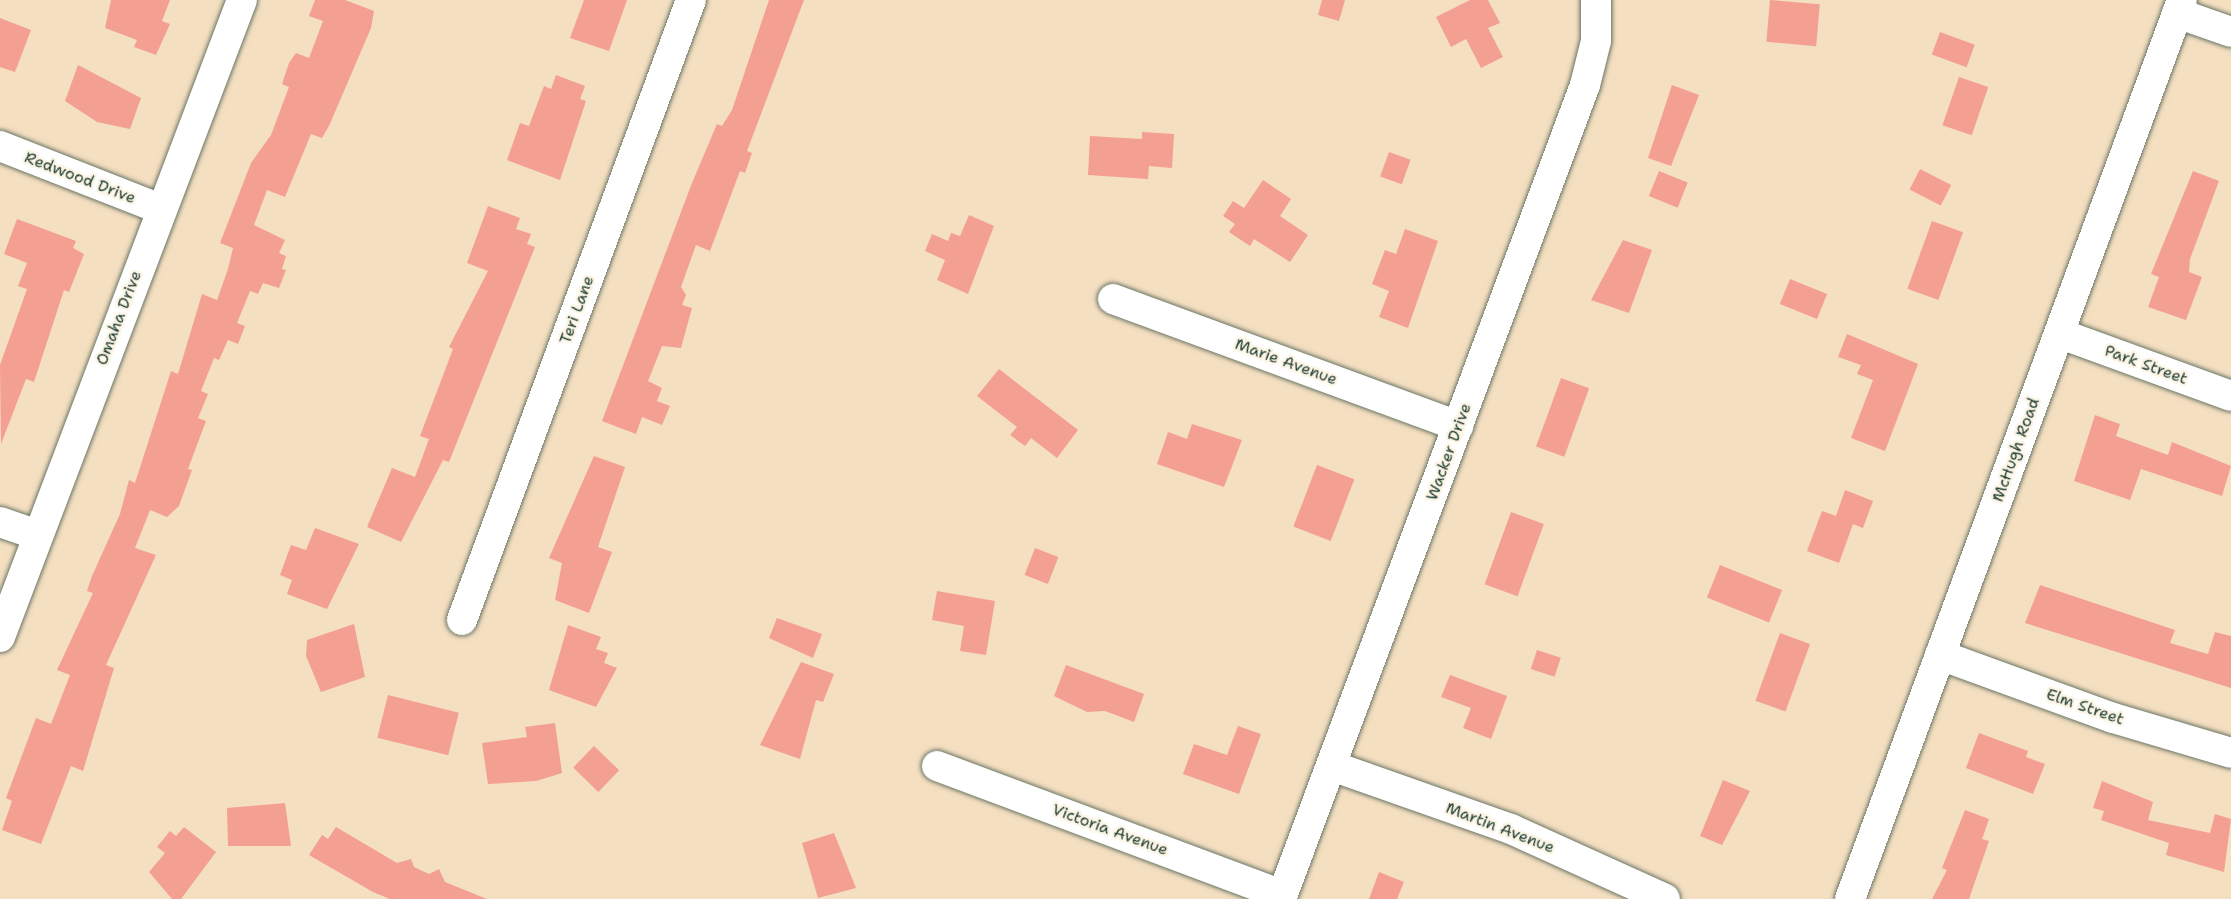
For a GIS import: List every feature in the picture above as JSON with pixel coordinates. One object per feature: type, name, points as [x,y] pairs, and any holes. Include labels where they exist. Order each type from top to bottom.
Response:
[{"type":"street","name":"Omaha Drive","points":[[0,637],[242,0]]},
{"type":"street","name":"Teri Lane","points":[[462,620],[692,0]]},
{"type":"street","name":"Wacker Drive","points":[[1281,897],[1586,85],[1596,41],[1596,0]]},
{"type":"street","points":[[2179,7],[2231,33]]},
{"type":"street","name":"McHugh Road","points":[[1850,899],[2061,334],[2179,7]]},
{"type":"street","name":"Redwood Drive","points":[[0,146],[161,209]]},
{"type":"street","name":"Marie Avenue","points":[[1113,299],[1458,426]]},
{"type":"street","name":"Park Street","points":[[2061,334],[2231,396]]},
{"type":"street","points":[[0,522],[37,536]]},
{"type":"street","name":"Elm Street","points":[[1940,655],[2113,718],[2231,753]]},
{"type":"street","name":"Victoria Avenue","points":[[937,766],[1281,897]]},
{"type":"street","name":"Martin Avenue","points":[[1332,766],[1510,829],[1665,899]]},
{"type":"building","points":[[111,0],[170,0],[162,21],[170,24],[156,55],[134,47],[137,40],[105,28]]},
{"type":"building","points":[[315,0],[345,0],[374,11],[371,28],[329,126],[322,138],[311,134],[285,197],[267,190],[254,225],[285,240],[279,253],[286,256],[282,269],[286,270],[279,288],[263,283],[258,294],[250,291],[237,323],[245,326],[238,344],[228,340],[219,360],[214,358],[201,391],[208,394],[198,418],[206,421],[188,469],[192,470],[179,506],[167,517],[150,510],[135,548],[156,555],[106,665],[114,668],[83,771],[71,766],[41,844],[2,830],[12,801],[6,798],[36,718],[51,724],[70,675],[57,670],[93,593],[87,591],[120,514],[129,480],[135,483],[171,371],[178,374],[202,294],[217,300],[233,248],[220,243],[251,163],[271,135],[289,87],[282,84],[289,63],[296,53],[309,58],[323,21],[309,16]]},
{"type":"building","points":[[584,0],[627,0],[609,51],[570,38]]},
{"type":"building","points":[[769,0],[804,0],[747,151],[752,153],[745,173],[740,171],[710,251],[696,245],[681,287],[686,295],[682,305],[692,308],[681,348],[662,346],[648,381],[662,388],[657,401],[670,406],[662,425],[642,417],[636,434],[602,421],[692,183],[717,124],[722,126],[732,110]]},
{"type":"building","points":[[1322,0],[1345,0],[1339,21],[1318,15]]},
{"type":"building","points":[[1470,0],[1488,0],[1500,23],[1488,28],[1503,57],[1481,68],[1466,39],[1451,47],[1436,17]]},
{"type":"building","points":[[1770,0],[1820,4],[1816,46],[1766,42]]},
{"type":"building","points":[[0,18],[31,30],[15,72],[0,67]]},
{"type":"building","points":[[1940,32],[1975,45],[1967,67],[1932,55]]},
{"type":"building","points":[[78,65],[141,98],[130,129],[97,122],[65,101]]},
{"type":"building","points":[[556,75],[585,86],[580,99],[586,101],[560,180],[507,160],[520,123],[529,126],[544,86],[551,89]]},
{"type":"building","points":[[1959,77],[1988,87],[1972,135],[1942,125]]},
{"type":"building","points":[[1672,85],[1699,95],[1671,166],[1648,158]]},
{"type":"building","points":[[1142,132],[1174,134],[1172,168],[1149,166],[1148,179],[1088,175],[1090,136],[1142,139]]},
{"type":"building","points":[[1389,152],[1411,160],[1402,184],[1380,176]]},
{"type":"building","points":[[1920,169],[1951,185],[1941,205],[1910,189]]},
{"type":"building","points":[[1659,171],[1688,183],[1678,208],[1649,196]]},
{"type":"building","points":[[2193,171],[2219,181],[2190,259],[2189,272],[2202,277],[2186,320],[2148,307],[2159,277],[2151,274]]},
{"type":"building","points":[[1263,180],[1291,199],[1280,216],[1308,235],[1290,262],[1254,239],[1250,246],[1229,232],[1235,224],[1223,216],[1233,201],[1244,208]]},
{"type":"building","points":[[488,206],[520,218],[516,229],[531,234],[527,244],[535,247],[449,462],[443,460],[401,542],[367,527],[392,468],[415,477],[429,439],[420,436],[453,349],[449,347],[488,271],[467,263]]},
{"type":"building","points":[[969,215],[994,226],[968,294],[937,280],[945,260],[925,251],[932,234],[948,241],[951,233],[960,236]]},
{"type":"building","points":[[17,219],[76,241],[73,248],[84,254],[69,292],[64,290],[34,382],[26,379],[1,444],[0,365],[27,289],[18,286],[27,263],[4,254]]},
{"type":"building","points":[[1932,221],[1963,232],[1938,300],[1907,289]]},
{"type":"building","points":[[1405,229],[1438,241],[1408,328],[1379,317],[1389,291],[1372,284],[1385,250],[1396,254]]},
{"type":"building","points":[[1623,240],[1652,250],[1629,313],[1591,300]]},
{"type":"building","points":[[1790,279],[1827,294],[1817,319],[1780,304]]},
{"type":"building","points":[[1847,334],[1918,364],[1885,451],[1851,438],[1873,380],[1857,374],[1861,365],[1838,357]]},
{"type":"building","points":[[999,369],[1078,430],[1057,458],[1031,438],[1025,446],[1010,435],[1017,427],[977,396]]},
{"type":"building","points":[[1561,378],[1589,388],[1564,457],[1536,447]]},
{"type":"building","points":[[2095,415],[2120,424],[2116,436],[2168,455],[2172,442],[2231,466],[2222,496],[2141,469],[2130,500],[2074,481]]},
{"type":"building","points":[[1192,424],[1242,440],[1224,487],[1157,464],[1168,432],[1187,439]]},
{"type":"building","points":[[594,456],[625,467],[598,547],[612,552],[589,613],[555,600],[562,563],[549,558]]},
{"type":"building","points":[[1317,465],[1354,479],[1331,541],[1293,527]]},
{"type":"building","points":[[1845,490],[1873,501],[1863,528],[1853,524],[1839,563],[1807,551],[1822,511],[1836,516]]},
{"type":"building","points":[[1511,512],[1544,524],[1518,596],[1485,584]]},
{"type":"building","points":[[315,528],[359,544],[327,609],[287,594],[292,580],[280,575],[291,545],[306,550]]},
{"type":"building","points":[[1035,548],[1058,557],[1048,584],[1025,575]]},
{"type":"building","points":[[1720,565],[1782,590],[1769,623],[1707,597]]},
{"type":"building","points":[[2040,585],[2175,630],[2170,643],[2208,654],[2215,632],[2231,636],[2231,688],[2025,623]]},
{"type":"building","points":[[937,591],[995,601],[986,655],[960,651],[964,626],[932,620]]},
{"type":"building","points":[[777,618],[822,634],[813,658],[769,638]]},
{"type":"building","points":[[354,624],[365,677],[321,692],[306,656],[307,640]]},
{"type":"building","points":[[568,625],[601,637],[596,649],[608,653],[604,663],[617,668],[596,707],[549,690]]},
{"type":"building","points":[[1780,633],[1810,644],[1785,712],[1755,701]]},
{"type":"building","points":[[1537,650],[1561,658],[1555,677],[1531,669]]},
{"type":"building","points":[[801,662],[834,674],[823,702],[816,700],[800,759],[760,745]]},
{"type":"building","points":[[1066,665],[1144,694],[1134,722],[1105,711],[1087,712],[1054,696]]},
{"type":"building","points":[[1450,675],[1507,696],[1491,739],[1463,728],[1471,708],[1441,697]]},
{"type":"building","points":[[388,695],[459,713],[448,755],[377,738]]},
{"type":"building","points":[[555,723],[562,773],[536,781],[488,784],[482,743],[527,737],[525,727]]},
{"type":"building","points":[[1238,726],[1261,734],[1239,794],[1183,774],[1194,744],[1227,755]]},
{"type":"building","points":[[1979,733],[2028,751],[2026,757],[2045,764],[2033,794],[1966,768]]},
{"type":"building","points":[[594,746],[619,770],[598,792],[573,768]]},
{"type":"building","points":[[1723,780],[1750,791],[1722,845],[1700,836]]},
{"type":"building","points":[[2102,781],[2153,802],[2148,820],[2210,833],[2215,814],[2231,819],[2224,872],[2166,855],[2169,843],[2101,820],[2104,811],[2093,808]]},
{"type":"building","points":[[285,803],[291,846],[228,846],[227,808]]},
{"type":"building","points":[[1965,810],[1989,819],[1982,839],[1989,841],[1969,899],[1932,899],[1947,870],[1942,868]]},
{"type":"building","points":[[184,827],[216,852],[181,899],[172,899],[149,872],[165,853],[157,847],[170,831],[176,836]]},
{"type":"building","points":[[336,827],[397,863],[411,859],[414,867],[429,874],[439,869],[445,882],[487,899],[390,899],[373,892],[309,855],[322,835],[328,839]]},
{"type":"building","points":[[834,833],[856,888],[818,898],[802,843]]},
{"type":"building","points":[[1379,872],[1404,882],[1397,899],[1369,899]]}]
